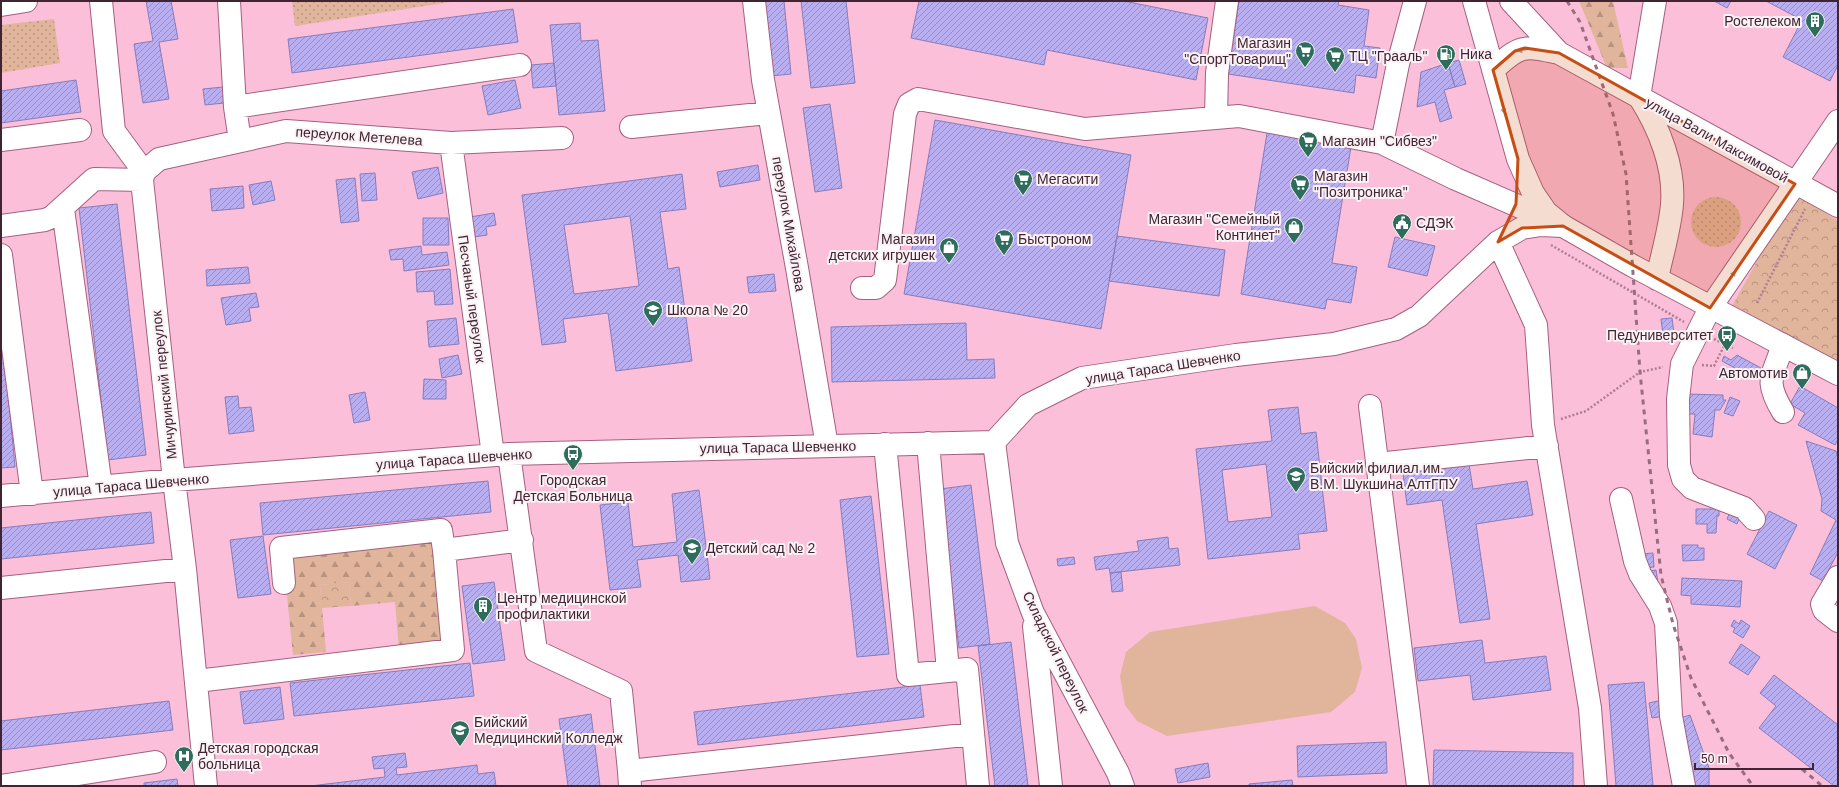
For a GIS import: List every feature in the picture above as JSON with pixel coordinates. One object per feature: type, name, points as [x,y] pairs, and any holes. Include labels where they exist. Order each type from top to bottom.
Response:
[{"type":"street","points":[[1,4],[26,1]]},
{"type":"street","points":[[101,1],[114,131],[149,170]]},
{"type":"street","points":[[229,1],[235,107],[240,142]]},
{"type":"street","name":"переулок Михайлова","points":[[754,1],[763,80],[827,446]]},
{"type":"street","points":[[1216,118],[1217,73],[1227,1]]},
{"type":"street","points":[[1382,143],[1398,64],[1415,1]]},
{"type":"street","points":[[1474,1],[1518,159],[1533,193],[1546,212],[1563,226]]},
{"type":"street","name":"улица Вали Максимовой","points":[[1511,1],[1559,53]]},
{"type":"street","points":[[1639,97],[1655,1]]},
{"type":"street","name":"улица Вали Максимовой","points":[[1493,70],[1515,51],[1536,48],[1559,53],[1795,184],[1838,206]]},
{"type":"street","points":[[235,107],[520,65]]},
{"type":"street","name":"улица Вали Максимовой","points":[[1639,97],[1654,120],[1670,168],[1672,203],[1657,279]]},
{"type":"street","points":[[862,288],[876,288],[884,280],[905,114],[909,104],[918,99],[1085,129],[1239,116],[1382,143],[1456,180],[1516,204],[1563,226],[1710,308],[1838,374]]},
{"type":"street","points":[[631,127],[769,113]]},
{"type":"street","points":[[1795,184],[1838,121]]},
{"type":"street","points":[[1,140],[80,130]]},
{"type":"street","name":"переулок Метелева","points":[[1,226],[45,220],[63,209],[94,179],[149,170],[240,142],[286,131],[451,143],[562,138]]},
{"type":"street","name":"Песчаный переулок","points":[[451,143],[501,455],[522,540],[536,651],[621,691],[630,779]]},
{"type":"street","name":"улица Тараса Шевченко","points":[[1498,242],[1511,221],[1516,204],[1520,182],[1518,159]]},
{"type":"street","name":"Мичуринский переулок","points":[[149,170],[174,480],[186,569],[206,786]]},
{"type":"street","name":"улица Вали Максимовой","points":[[1682,364],[1710,308],[1795,184]]},
{"type":"street","points":[[63,209],[101,487]]},
{"type":"street","name":"улица Тараса Шевченко","points":[[1,496],[174,480],[501,455],[994,442],[1028,405],[1082,378],[1236,355],[1334,344],[1396,329],[1419,316],[1498,242],[1522,228],[1541,225],[1563,226]]},
{"type":"street","points":[[1498,242],[1536,326],[1545,436],[1590,708],[1596,786]]},
{"type":"street","points":[[1,255],[32,494]]},
{"type":"street","points":[[1783,345],[1771,380],[1771,388],[1783,412]]},
{"type":"street","points":[[1682,364],[1678,399],[1679,465],[1683,479],[1692,488],[1744,508],[1754,519]]},
{"type":"street","points":[[1370,406],[1418,786]]},
{"type":"street","points":[[1377,464],[1545,436]]},
{"type":"street","name":"Складской переулок","points":[[994,442],[1007,543],[1033,613],[1124,786]]},
{"type":"street","points":[[928,443],[948,671]]},
{"type":"street","points":[[885,444],[908,675],[967,669],[978,786]]},
{"type":"street","points":[[1620,499],[1635,561],[1640,574],[1660,606],[1666,623],[1671,716],[1684,786]]},
{"type":"street","points":[[197,681],[453,650],[441,530],[281,548],[284,583]]},
{"type":"street","points":[[444,550],[522,540]]},
{"type":"street","points":[[1,588],[186,569]]},
{"type":"street","points":[[1838,577],[1822,604],[1824,610],[1838,621]]},
{"type":"street","points":[[1033,613],[1052,786]]},
{"type":"street","points":[[630,779],[973,734]]},
{"type":"street","points":[[1,786],[154,762]]},
{"type":"path","points":[[1757,303],[1806,205]]},
{"type":"path","points":[[1549,243],[1699,330],[1733,348]]},
{"type":"path","points":[[1545,436],[1586,411],[1640,372],[1682,364],[1714,366],[1725,344]]},
{"type":"highlighted area","points":[[1525,48],[1559,53],[1795,184],[1710,308],[1563,226],[1522,228],[1498,242],[1516,204],[1518,159],[1493,70],[1515,51]]},
{"type":"green space","points":[[292,1],[457,1],[295,26]]},
{"type":"green space","points":[[1579,1],[1613,1],[1628,68],[1607,68]]},
{"type":"green space","points":[[54,19],[60,63],[1,73],[1,25]]},
{"type":"green space","points":[[1795,193],[1838,221],[1838,364],[1731,308]]},
{"type":"green space","points":[[1711,197],[1721,197],[1734,204],[1741,217],[1741,227],[1734,240],[1721,247],[1711,247],[1702,243],[1695,236],[1691,227],[1691,217],[1695,208],[1702,201]]},
{"type":"green space","points":[[436,542],[446,645],[399,650],[395,602],[351,606],[349,582],[320,585],[326,652],[293,655],[283,556]]},
{"type":"green space","points":[[349,582],[351,606],[322,608],[320,585]]},
{"type":"green space","points":[[1315,606],[1345,623],[1356,639],[1362,668],[1355,692],[1331,712],[1167,736],[1137,721],[1125,705],[1120,676],[1126,652],[1150,632]]},
{"type":"building","points":[[146,1],[171,1],[178,39],[159,42],[169,99],[143,103],[134,44],[153,41]]},
{"type":"building","points":[[764,1],[784,1],[791,74],[771,76]]},
{"type":"building","points":[[801,1],[846,1],[855,83],[811,88]]},
{"type":"building","points":[[919,1],[1124,1],[1208,18],[1196,80],[1047,50],[1044,65],[911,38]]},
{"type":"building","points":[[1239,1],[1339,1],[1338,5],[1369,10],[1364,46],[1380,48],[1376,78],[1356,75],[1354,93],[1228,74]]},
{"type":"building","name":"Ростелеком","points":[[1714,1],[1731,1],[1727,8]]},
{"type":"building","name":"Ростелеком","points":[[1766,1],[1838,1],[1838,65],[1830,81],[1783,57],[1802,20]]},
{"type":"building","points":[[513,9],[518,42],[292,73],[288,39]]},
{"type":"building","points":[[580,23],[581,41],[598,40],[605,111],[559,115],[550,25]]},
{"type":"building","points":[[1459,60],[1466,84],[1455,87],[1448,63]]},
{"type":"building","points":[[554,63],[556,86],[533,88],[531,65]]},
{"type":"building","points":[[1448,63],[1455,87],[1444,90],[1452,118],[1440,122],[1435,102],[1417,107],[1421,72]]},
{"type":"building","points":[[76,80],[81,112],[1,123],[1,91]]},
{"type":"building","points":[[515,80],[521,108],[488,115],[482,86]]},
{"type":"building","points":[[223,87],[224,103],[205,105],[203,89]]},
{"type":"building","points":[[830,104],[842,188],[815,192],[803,108]]},
{"type":"building","name":"Мегасити","points":[[935,120],[1131,155],[1101,329],[904,294]]},
{"type":"building","points":[[1268,127],[1352,141],[1332,263],[1357,267],[1351,303],[1327,299],[1325,309],[1241,294]]},
{"type":"building","points":[[758,165],[760,180],[720,187],[717,172]]},
{"type":"building","points":[[438,167],[443,193],[418,199],[412,172]]},
{"type":"building","points":[[375,173],[377,200],[362,201],[360,174]]},
{"type":"building","points":[[682,174],[686,209],[660,212],[668,269],[679,267],[692,361],[616,371],[608,313],[563,319],[566,342],[542,345],[522,195]],"holes":[[[630,216],[639,286],[574,294],[564,225]]]},
{"type":"building","points":[[355,178],[359,221],[341,223],[336,180]]},
{"type":"building","points":[[271,181],[275,200],[253,205],[249,185]]},
{"type":"building","points":[[243,186],[244,208],[212,211],[210,189]]},
{"type":"building","points":[[117,204],[146,455],[108,460],[79,208]]},
{"type":"building","points":[[494,213],[496,225],[486,227],[487,235],[474,237],[470,217]]},
{"type":"building","points":[[423,218],[448,218],[449,245],[423,245]]},
{"type":"building","points":[[1117,236],[1225,250],[1219,296],[1109,281]]},
{"type":"building","points":[[1395,237],[1435,246],[1427,276],[1388,267]]},
{"type":"building","points":[[421,246],[422,255],[447,252],[449,265],[404,271],[403,259],[391,260],[389,250]]},
{"type":"building","points":[[248,267],[250,283],[207,286],[206,270]]},
{"type":"building","points":[[450,269],[453,304],[435,305],[434,291],[417,292],[416,272]]},
{"type":"building","points":[[774,274],[776,291],[749,293],[747,277]]},
{"type":"building","points":[[256,293],[259,307],[249,308],[251,321],[226,325],[221,298]]},
{"type":"building","points":[[456,318],[459,344],[429,347],[427,321]]},
{"type":"building","points":[[1672,318],[1675,341],[1668,342],[1666,333],[1663,334],[1661,319]]},
{"type":"building","points":[[1,319],[15,467],[1,468]]},
{"type":"building","points":[[966,323],[967,360],[994,359],[995,378],[832,382],[831,327]]},
{"type":"building","points":[[458,355],[462,374],[442,378],[439,359]]},
{"type":"building","points":[[1737,355],[1761,368],[1755,379],[1722,361],[1724,356],[1731,360]]},
{"type":"building","points":[[424,379],[446,380],[446,399],[423,399]]},
{"type":"building","points":[[1800,386],[1838,408],[1838,439],[1835,445],[1798,425],[1805,413],[1790,404]]},
{"type":"building","points":[[365,392],[370,420],[354,423],[349,395]]},
{"type":"building","points":[[1686,394],[1723,395],[1723,400],[1726,400],[1720,410],[1715,410],[1712,437],[1693,434],[1695,414],[1687,414]]},
{"type":"building","points":[[238,396],[239,408],[251,407],[254,431],[229,434],[225,397]]},
{"type":"building","points":[[1730,397],[1740,401],[1733,416],[1724,413]]},
{"type":"building","name":"Бийский филиал им. В.М. Шукшина АлтГПУ","points":[[1298,407],[1301,434],[1316,432],[1327,531],[1298,534],[1300,549],[1208,559],[1196,449],[1272,441],[1268,410]],"holes":[[[1266,464],[1272,517],[1228,522],[1222,470]]]},
{"type":"building","points":[[1806,441],[1836,451],[1838,458],[1838,552],[1823,581],[1810,574],[1836,520],[1821,511],[1822,499]]},
{"type":"building","points":[[1469,464],[1473,489],[1527,481],[1533,515],[1476,524],[1490,619],[1460,623],[1442,500],[1407,505],[1403,474]]},
{"type":"building","points":[[488,481],[491,512],[263,535],[260,503]]},
{"type":"building","points":[[971,485],[990,644],[959,648],[940,489]]},
{"type":"building","points":[[699,490],[710,579],[681,582],[678,555],[637,560],[641,587],[610,590],[600,505],[628,502],[633,547],[677,542],[672,494]]},
{"type":"building","points":[[871,496],[889,654],[857,657],[840,500]]},
{"type":"building","points":[[1719,507],[1716,533],[1707,533],[1707,524],[1696,524],[1696,509],[1716,509]]},
{"type":"building","points":[[1732,507],[1742,511],[1737,524],[1727,519]]},
{"type":"building","points":[[1769,511],[1797,525],[1775,569],[1747,554]]},
{"type":"building","points":[[151,512],[154,543],[1,559],[1,528]]},
{"type":"building","points":[[263,536],[271,594],[238,598],[230,540]]},
{"type":"building","points":[[1168,537],[1169,549],[1178,548],[1180,565],[1110,573],[1109,568],[1096,570],[1094,557],[1139,551],[1137,541]]},
{"type":"building","points":[[1682,545],[1698,545],[1698,548],[1704,548],[1704,560],[1683,561]]},
{"type":"building","points":[[1653,553],[1654,567],[1643,568],[1642,554]]},
{"type":"building","points":[[1074,557],[1075,564],[1058,566],[1057,559]]},
{"type":"building","points":[[1656,570],[1658,582],[1651,583],[1649,571]]},
{"type":"building","points":[[1121,572],[1123,591],[1112,592],[1110,573]]},
{"type":"building","points":[[1682,578],[1742,581],[1740,607],[1691,604],[1691,596],[1681,595]]},
{"type":"building","name":"Центр медицинской профилактики","points":[[494,582],[505,660],[473,664],[462,586]]},
{"type":"building","points":[[1734,620],[1739,624],[1741,620],[1750,626],[1743,638],[1733,632],[1735,628],[1731,626]]},
{"type":"building","points":[[1482,640],[1485,663],[1546,656],[1551,690],[1473,700],[1470,675],[1418,681],[1414,648]]},
{"type":"building","points":[[1011,642],[1028,786],[995,786],[978,646]]},
{"type":"building","points":[[1741,644],[1760,657],[1748,675],[1729,663]]},
{"type":"building","points":[[470,663],[474,696],[294,716],[290,683]]},
{"type":"building","points":[[1774,675],[1838,725],[1838,786],[1834,786],[1759,728],[1776,706],[1760,693]]},
{"type":"building","points":[[1644,682],[1653,786],[1616,786],[1608,685]]},
{"type":"building","points":[[920,685],[924,717],[698,745],[694,712]]},
{"type":"building","points":[[280,687],[284,719],[244,724],[240,692]]},
{"type":"building","points":[[1662,700],[1665,716],[1652,718],[1649,703]]},
{"type":"building","points":[[169,701],[173,730],[1,750],[1,721]]},
{"type":"building","points":[[591,714],[600,786],[568,786],[559,719]]},
{"type":"building","points":[[1690,715],[1709,768],[1709,786],[1692,786],[1674,720]]},
{"type":"building","points":[[1386,742],[1387,773],[1298,777],[1297,746]]},
{"type":"building","points":[[1434,750],[1573,753],[1573,786],[1433,786]]},
{"type":"building","points":[[405,753],[407,767],[396,768],[397,775],[477,765],[478,774],[494,772],[496,786],[310,786],[385,777],[384,768],[374,769],[372,757]]},
{"type":"building","points":[[1208,763],[1210,777],[1178,783],[1175,769]]},
{"type":"building","points":[[177,779],[178,786],[144,786],[144,783]]},
{"type":"building","points":[[1292,780],[1293,786],[1249,786],[1249,784]]},
{"type":"railway","points":[[1567,1],[1580,22],[1613,114],[1626,174],[1640,372],[1661,575],[1673,624],[1691,678],[1729,753],[1753,786]]},
{"type":"railway","points":[[1802,769],[1822,786]]},
{"type":"place","name":"Ростелеком","points":[[1815,38]]},
{"type":"place","name":"Магазин \"СпортТоварищ\"","points":[[1305,68]]},
{"type":"place","name":"Ника","points":[[1446,71]]},
{"type":"place","name":"ТЦ \"Грааль\"","points":[[1335,73]]},
{"type":"place","name":"Магазин \"Сибвез\"","points":[[1308,158]]},
{"type":"place","name":"Мегасити","points":[[1023,196]]},
{"type":"place","name":"Магазин \"Позитроника\"","points":[[1300,201]]},
{"type":"place","name":"СДЭК","points":[[1402,240]]},
{"type":"place","name":"Магазин \"Семейный Континет\"","points":[[1294,244]]},
{"type":"place","name":"Быстроном","points":[[1004,256]]},
{"type":"place","name":"Магазин детских игрушек","points":[[949,264]]},
{"type":"place","name":"Школа № 20","points":[[653,327]]},
{"type":"place","name":"Педуниверситет","points":[[1727,352]]},
{"type":"place","name":"Автомотив","points":[[1802,390]]},
{"type":"place","name":"Городская Детская Больница","points":[[573,471]]},
{"type":"place","name":"Бийский филиал им. В.М. Шукшина АлтГПУ","points":[[1296,493]]},
{"type":"place","name":"Детский сад № 2","points":[[692,565]]},
{"type":"place","name":"Центр медицинской профилактики","points":[[483,623]]},
{"type":"place","name":"Бийский Медицинский Колледж","points":[[460,747]]},
{"type":"place","name":"Детская городская больница","points":[[184,773]]}]
